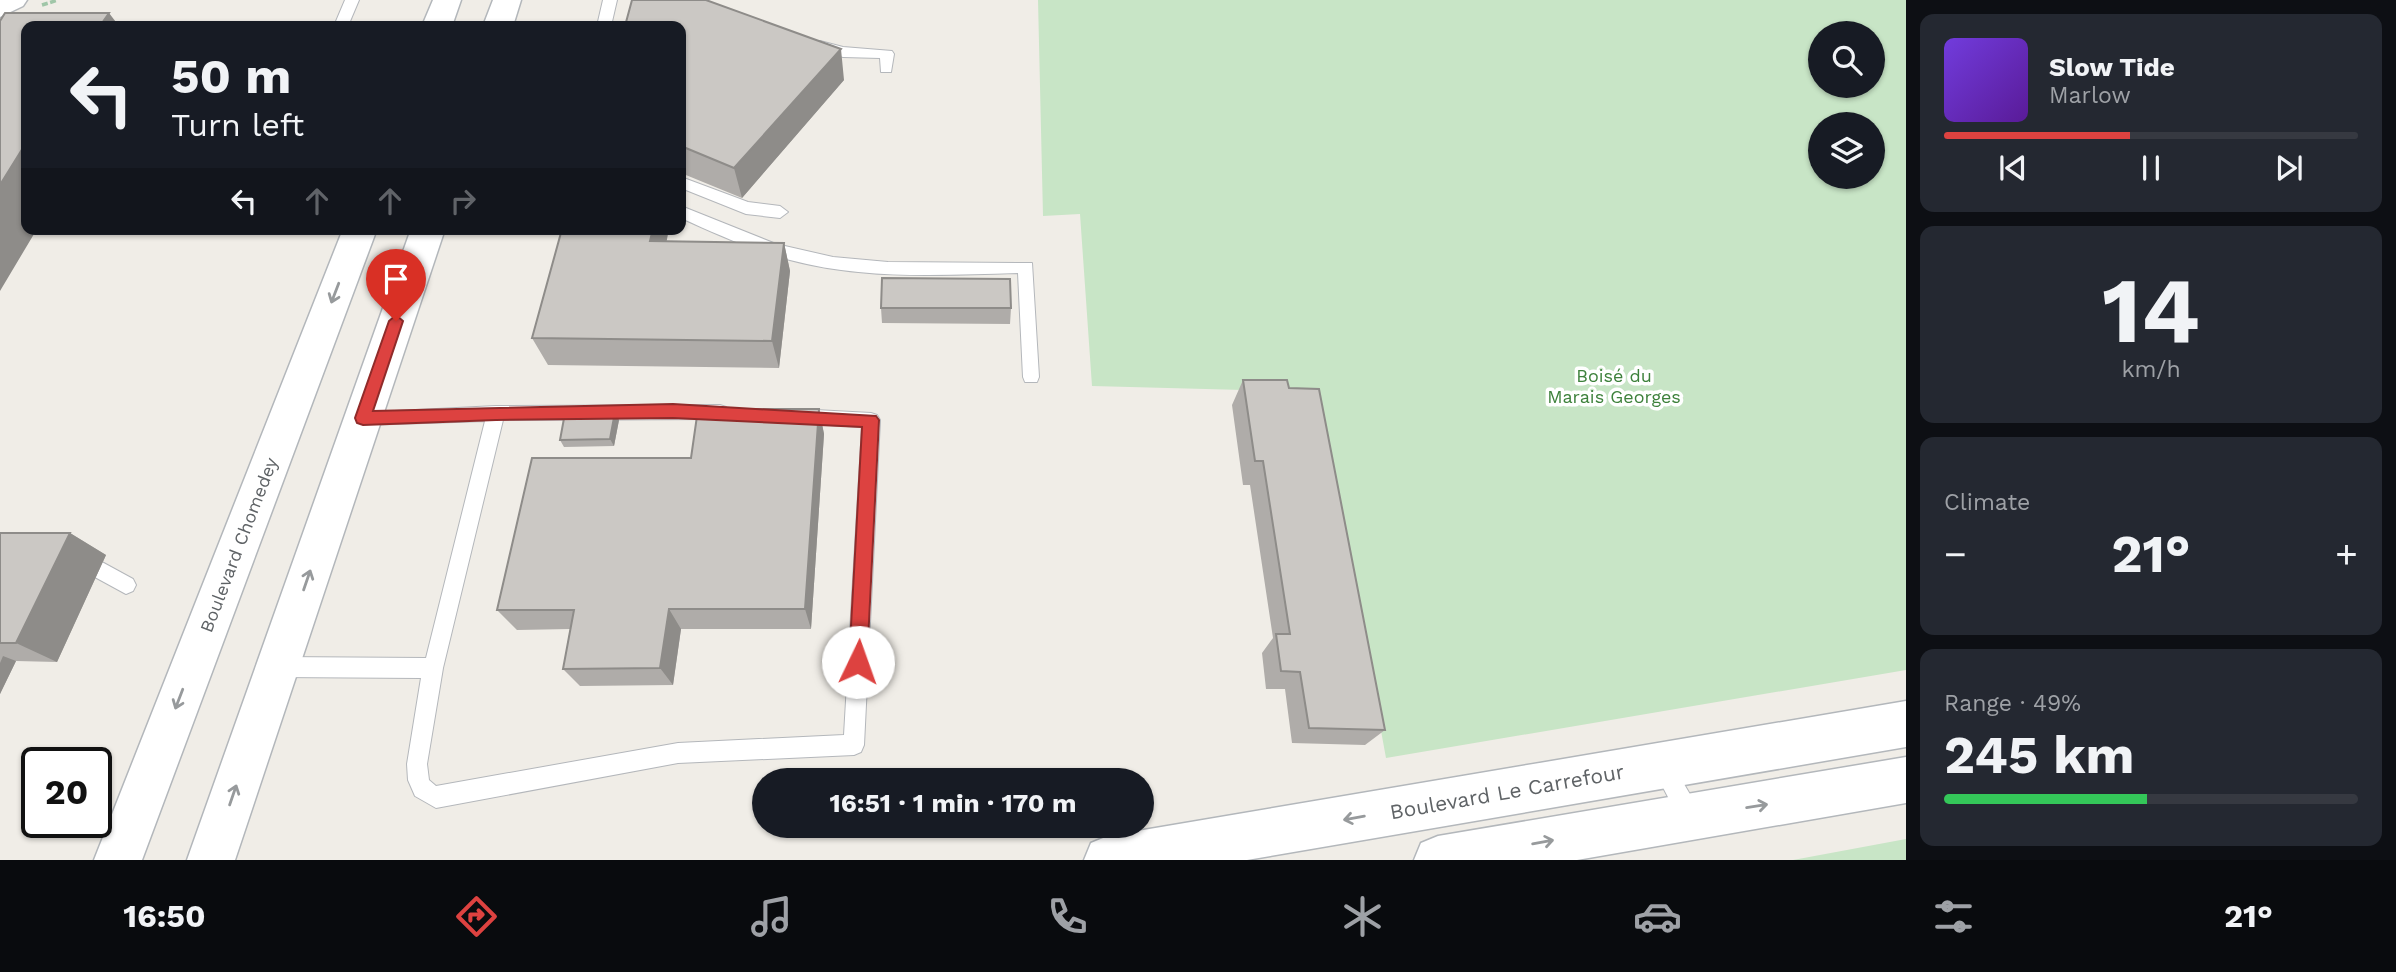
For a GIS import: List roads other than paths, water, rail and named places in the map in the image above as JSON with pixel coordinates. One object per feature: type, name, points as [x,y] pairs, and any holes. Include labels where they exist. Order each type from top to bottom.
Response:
[{"type":"street","points":[[0,8],[14,0]]},
{"type":"street","points":[[439,21],[447,0]]},
{"type":"street","points":[[500,21],[507,0]]},
{"type":"street","name":"Boulevard Chomedey","points":[[118,860],[358,235]]},
{"type":"street","points":[[211,860],[426,235]]},
{"type":"street","name":"Boulevard Le Carrefour","points":[[1108,860],[1906,724]]},
{"type":"street","points":[[1438,860],[1906,780]]},
{"type":"lane","points":[[343,21],[352,0]]},
{"type":"lane","points":[[605,21],[610,0]]},
{"type":"lane","points":[[807,41],[843,52],[887,54],[886,69]]},
{"type":"lane","points":[[686,184],[746,208],[780,212]]},
{"type":"lane","points":[[686,214],[746,240],[804,258],[841,265],[905,269],[1026,267],[1031,377]]},
{"type":"lane","points":[[363,418],[496,413],[735,413]]},
{"type":"lane","points":[[496,413],[433,668],[417,764],[422,789],[436,797],[678,753],[854,745],[871,420],[775,415]]},
{"type":"lane","points":[[100,570],[126,585]]},
{"type":"lane","points":[[277,667],[433,668]]},
{"type":"lane","points":[[1663,766],[1690,816]]},
{"type":"park label","name":"Boisé du Marais Georges","points":[[1614,386]]}]
